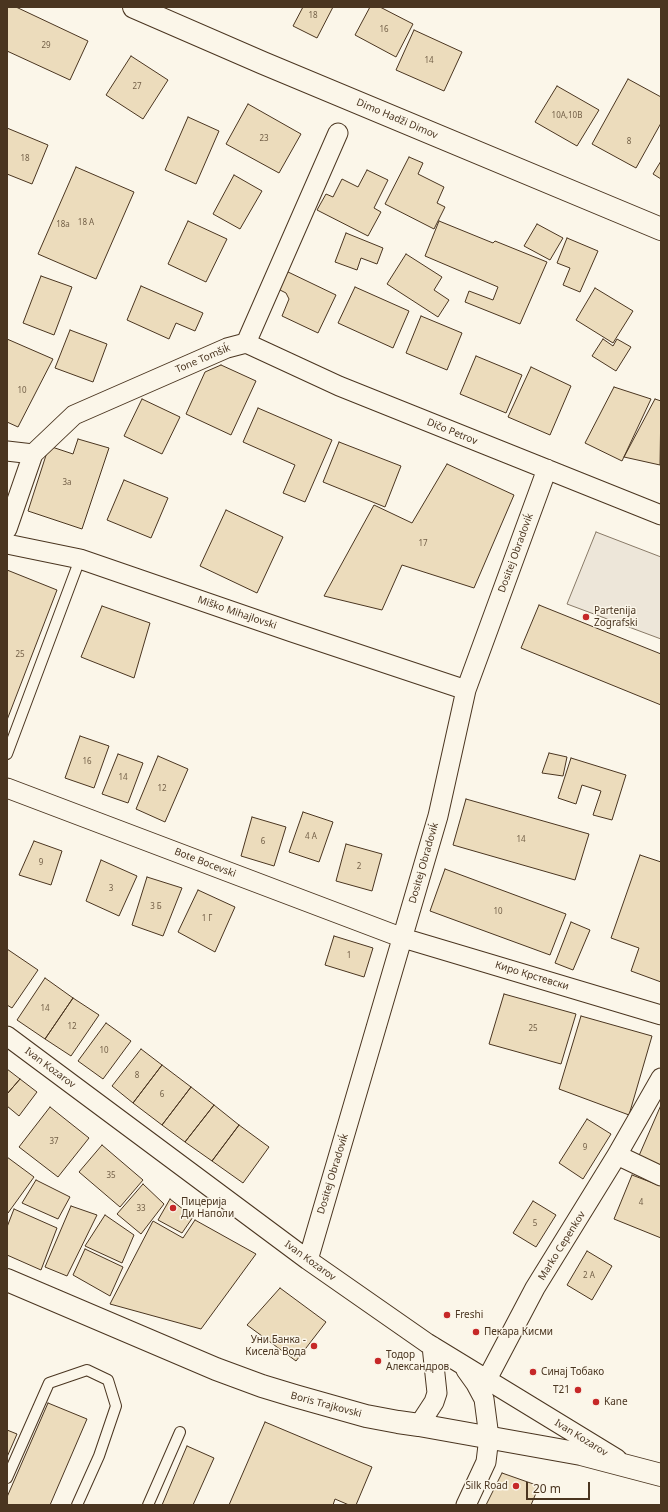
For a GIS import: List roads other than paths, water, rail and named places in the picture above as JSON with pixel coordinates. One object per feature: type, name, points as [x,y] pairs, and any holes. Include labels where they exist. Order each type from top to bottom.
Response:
[{"type":"street","name":"Dimo Hadži Dimov","points":[[134,7],[263,63],[661,229]]},
{"type":"street","points":[[246,343],[338,133]]},
{"type":"street","name":"Tone Tomšiḱ","points":[[7,529],[33,454],[74,415],[227,348],[246,343]]},
{"type":"street","name":"Dičo Petrov","points":[[246,343],[339,386],[661,515]]},
{"type":"street","points":[[7,451],[33,454]]},
{"type":"street","name":"Dositej Obradoviḱ","points":[[308,1260],[438,816],[466,690],[547,469]]},
{"type":"street","name":"Miško Mihajlovski","points":[[7,544],[80,559],[466,690]]},
{"type":"street","name":"Bote Bocevski","points":[[7,788],[403,938]]},
{"type":"street","name":"Киро Крстевски","points":[[403,938],[661,1015]]},
{"type":"street","name":"Ivan Kozarov","points":[[7,1036],[308,1260],[432,1346],[486,1381],[626,1465]]},
{"type":"street","name":"Marko Cepenkov","points":[[486,1381],[535,1288],[617,1155],[661,1078]]},
{"type":"street","points":[[617,1155],[661,1176]]},
{"type":"street","name":"Boris Trajkovski","points":[[7,1280],[216,1369],[262,1386],[366,1416],[581,1454],[661,1475]]},
{"type":"street","points":[[419,1425],[434,1402],[437,1393],[432,1346]]},
{"type":"street","points":[[463,1366],[476,1384],[484,1399],[489,1437],[486,1462],[466,1505]]},
{"type":"lane","points":[[7,754],[80,559]]},
{"type":"lane","points":[[7,1478],[49,1383],[87,1370],[108,1380],[116,1406],[99,1456],[77,1505]]},
{"type":"lane","points":[[148,1505],[180,1432]]},
{"type":"place","name":"Partenija Zografski","points":[[586,617]]},
{"type":"place","name":"Пицерија Ди Наполи","points":[[173,1208]]},
{"type":"place","name":"Freshi","points":[[447,1315]]},
{"type":"place","name":"Пекара Кисми","points":[[476,1332]]},
{"type":"place","name":"Уни Банка - Кисела Вода","points":[[314,1346]]},
{"type":"place","name":"Тодор Александров","points":[[378,1361]]},
{"type":"place","name":"Синај Тобако","points":[[533,1372]]},
{"type":"place","name":"T21","points":[[578,1390]]},
{"type":"place","name":"Kane","points":[[596,1402]]},
{"type":"place","name":"Silk Road","points":[[516,1486]]}]
